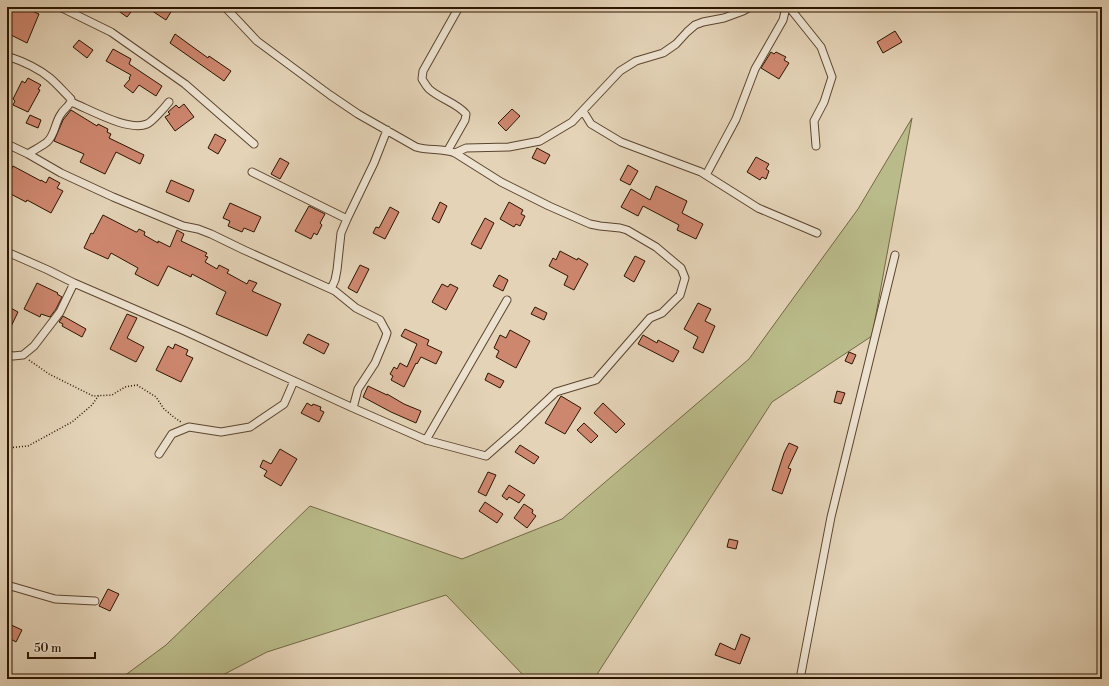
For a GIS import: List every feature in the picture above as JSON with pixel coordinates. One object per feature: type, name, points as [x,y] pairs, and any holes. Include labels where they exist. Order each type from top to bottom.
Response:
[{"type":"street","points":[[60,7],[111,32],[185,84],[254,144]]},
{"type":"street","points":[[7,252],[426,440],[486,456],[556,392],[596,380],[650,318],[662,313],[680,295],[686,278],[682,268],[656,247],[627,230],[590,224],[549,206],[502,182],[448,150],[425,150],[416,147],[358,114],[330,95],[257,41],[225,7]]},
{"type":"street","points":[[448,150],[465,120],[466,114],[429,89],[422,79],[423,71],[459,7]]},
{"type":"street","points":[[455,153],[466,148],[509,147],[540,141],[572,122],[620,71],[636,61],[663,53],[676,44],[695,25],[724,18],[750,7]]},
{"type":"street","points":[[706,175],[736,118],[755,69],[783,20],[787,7]]},
{"type":"street","points":[[787,7],[821,47],[832,77],[824,102],[814,121],[816,146]]},
{"type":"street","points":[[7,56],[17,59],[39,71],[50,79],[70,99],[71,102],[119,122],[133,126],[148,124],[169,102]]},
{"type":"street","points":[[28,154],[51,138],[61,113],[71,102]]},
{"type":"street","points":[[583,111],[591,124],[621,142],[701,172],[758,208],[817,233]]},
{"type":"street","points":[[331,289],[337,270],[341,233],[374,163],[387,130]]},
{"type":"street","points":[[7,144],[61,173],[113,197],[183,226],[212,234],[331,289],[356,308],[380,320],[387,333],[375,363],[358,389],[353,408]]},
{"type":"street","points":[[252,172],[347,219]]},
{"type":"street","points":[[800,679],[831,517],[894,255]]},
{"type":"street","points":[[7,354],[13,356],[23,355],[34,346],[60,312],[74,283]]},
{"type":"street","points":[[426,440],[507,300]]},
{"type":"street","points":[[159,454],[172,434],[189,427],[221,432],[250,427],[284,404],[294,381]]},
{"type":"street","points":[[7,585],[55,599],[95,601]]},
{"type":"path","points":[[23,355],[49,374],[93,396],[112,395],[125,387],[137,386],[156,397],[164,409],[174,418],[189,427]]},
{"type":"path","points":[[7,448],[28,446],[72,422],[92,405],[99,396]]},
{"type":"green space","points":[[912,118],[872,336],[772,402],[594,679],[527,679],[446,595],[267,652],[215,679],[120,679],[166,645],[310,506],[462,559],[562,519],[749,359],[858,209]]},
{"type":"building","points":[[7,7],[37,7],[34,12],[39,14],[27,43],[7,33]]},
{"type":"building","points":[[113,7],[135,7],[127,17]]},
{"type":"building","points":[[146,7],[174,7],[166,20]]},
{"type":"building","points":[[895,31],[902,42],[883,53],[877,42]]},
{"type":"building","points":[[175,34],[208,58],[209,56],[231,71],[224,81],[170,43]]},
{"type":"building","points":[[79,40],[93,50],[87,58],[73,47]]},
{"type":"building","points":[[113,49],[131,59],[129,64],[162,86],[156,96],[139,85],[133,93],[124,86],[130,79],[129,78],[131,75],[106,61]]},
{"type":"building","points":[[771,52],[774,54],[776,52],[786,57],[784,60],[789,63],[779,79],[761,68]]},
{"type":"building","points":[[28,78],[41,85],[38,89],[40,90],[28,112],[13,105],[15,101],[13,99],[22,81],[25,83]]},
{"type":"building","points":[[184,104],[194,117],[175,131],[165,117],[170,114],[168,112],[176,105],[179,108]]},
{"type":"building","points":[[512,109],[520,116],[506,131],[498,123]]},
{"type":"building","points":[[71,110],[97,126],[98,124],[108,129],[107,132],[111,134],[109,138],[144,155],[140,164],[116,152],[105,174],[80,162],[84,154],[54,141],[63,120]]},
{"type":"building","points":[[30,115],[41,120],[38,128],[26,123]]},
{"type":"building","points":[[215,134],[226,140],[218,154],[208,148]]},
{"type":"building","points":[[537,148],[550,155],[545,164],[532,158]]},
{"type":"building","points":[[756,157],[769,164],[766,169],[769,171],[766,179],[762,177],[760,180],[747,172]]},
{"type":"building","points":[[280,158],[289,163],[280,179],[271,174]]},
{"type":"building","points":[[628,165],[638,171],[630,185],[620,180]]},
{"type":"building","points":[[13,166],[46,183],[49,177],[60,183],[57,188],[63,191],[51,213],[27,200],[26,202],[7,192],[7,179]]},
{"type":"building","points":[[171,180],[194,190],[189,202],[166,192]]},
{"type":"building","points":[[656,186],[687,201],[682,213],[703,224],[696,239],[677,230],[679,225],[643,206],[638,216],[621,207],[631,189],[650,200]]},
{"type":"building","points":[[440,202],[447,206],[439,223],[432,219]]},
{"type":"building","points":[[509,202],[523,210],[521,214],[525,216],[520,226],[516,224],[514,227],[500,219]]},
{"type":"building","points":[[230,203],[261,217],[254,232],[244,228],[242,232],[228,226],[230,221],[223,218]]},
{"type":"building","points":[[309,206],[325,214],[320,223],[322,225],[317,235],[314,233],[311,239],[295,231]]},
{"type":"building","points":[[390,207],[399,212],[385,239],[373,233],[376,227],[379,228]]},
{"type":"building","points":[[103,215],[136,232],[139,229],[145,232],[144,235],[158,243],[158,241],[170,247],[177,230],[184,234],[181,241],[207,253],[205,256],[208,257],[205,262],[217,269],[219,265],[229,270],[227,273],[247,284],[249,280],[257,283],[252,291],[281,304],[267,336],[216,314],[226,292],[192,274],[191,277],[168,266],[158,286],[135,274],[138,268],[111,253],[108,259],[84,248],[91,233],[93,234]]},
{"type":"building","points":[[485,218],[494,223],[481,249],[471,244]]},
{"type":"building","points":[[560,251],[577,260],[578,258],[588,264],[574,290],[564,285],[568,276],[549,266],[553,258],[556,260]]},
{"type":"building","points":[[635,256],[645,261],[634,282],[624,276]]},
{"type":"building","points":[[360,265],[369,269],[357,293],[348,288]]},
{"type":"building","points":[[499,275],[508,280],[503,291],[493,286]]},
{"type":"building","points":[[37,283],[58,293],[57,294],[62,297],[50,317],[41,314],[40,317],[24,309]]},
{"type":"building","points":[[442,284],[448,287],[450,284],[458,288],[446,310],[432,302]]},
{"type":"building","points":[[698,303],[711,309],[705,321],[715,326],[703,353],[693,348],[698,337],[684,329]]},
{"type":"building","points":[[7,306],[18,312],[7,335]]},
{"type":"building","points":[[535,307],[547,313],[544,320],[531,314]]},
{"type":"building","points":[[127,314],[137,318],[127,338],[144,347],[136,362],[110,349]]},
{"type":"building","points":[[63,316],[86,329],[82,337],[62,326],[63,324],[59,322]]},
{"type":"building","points":[[405,329],[429,340],[427,345],[442,352],[436,364],[421,357],[417,364],[416,363],[404,387],[391,380],[393,376],[390,374],[394,367],[397,369],[400,363],[407,367],[417,344],[401,336]]},
{"type":"building","points":[[510,330],[530,341],[516,368],[496,357],[499,351],[494,348],[500,335],[506,338]]},
{"type":"building","points":[[308,334],[329,344],[324,354],[303,343]]},
{"type":"building","points":[[643,335],[657,343],[658,340],[679,351],[673,362],[638,344]]},
{"type":"building","points":[[175,344],[188,350],[186,355],[193,358],[181,382],[156,370],[168,346],[173,349]]},
{"type":"building","points":[[849,352],[856,355],[852,364],[845,361]]},
{"type":"building","points":[[488,373],[504,381],[500,388],[485,380]]},
{"type":"building","points":[[368,386],[421,411],[416,423],[363,397]]},
{"type":"building","points":[[837,391],[845,393],[841,404],[834,402]]},
{"type":"building","points":[[561,396],[581,408],[565,434],[545,423]]},
{"type":"building","points":[[307,403],[312,406],[313,404],[321,407],[320,410],[324,412],[319,422],[301,413]]},
{"type":"building","points":[[603,403],[625,424],[616,433],[594,413]]},
{"type":"building","points":[[584,423],[598,436],[591,443],[577,430]]},
{"type":"building","points":[[789,443],[798,447],[788,468],[791,469],[782,494],[772,490],[784,453]]},
{"type":"building","points":[[520,445],[539,457],[534,464],[515,452]]},
{"type":"building","points":[[280,449],[297,459],[281,486],[264,476],[267,471],[260,467],[263,460],[271,464]]},
{"type":"building","points":[[488,472],[496,475],[486,496],[478,492]]},
{"type":"building","points":[[509,485],[525,495],[519,503],[509,497],[507,500],[502,496]]},
{"type":"building","points":[[485,502],[503,514],[497,523],[479,511]]},
{"type":"building","points":[[524,504],[533,510],[532,513],[536,516],[527,528],[514,518]]},
{"type":"building","points":[[729,539],[738,541],[736,549],[727,547]]},
{"type":"building","points":[[108,589],[119,594],[110,611],[99,606]]},
{"type":"building","points":[[7,623],[22,630],[16,642],[7,637]]},
{"type":"building","points":[[741,634],[750,638],[740,664],[715,655],[720,643],[735,650]]}]
